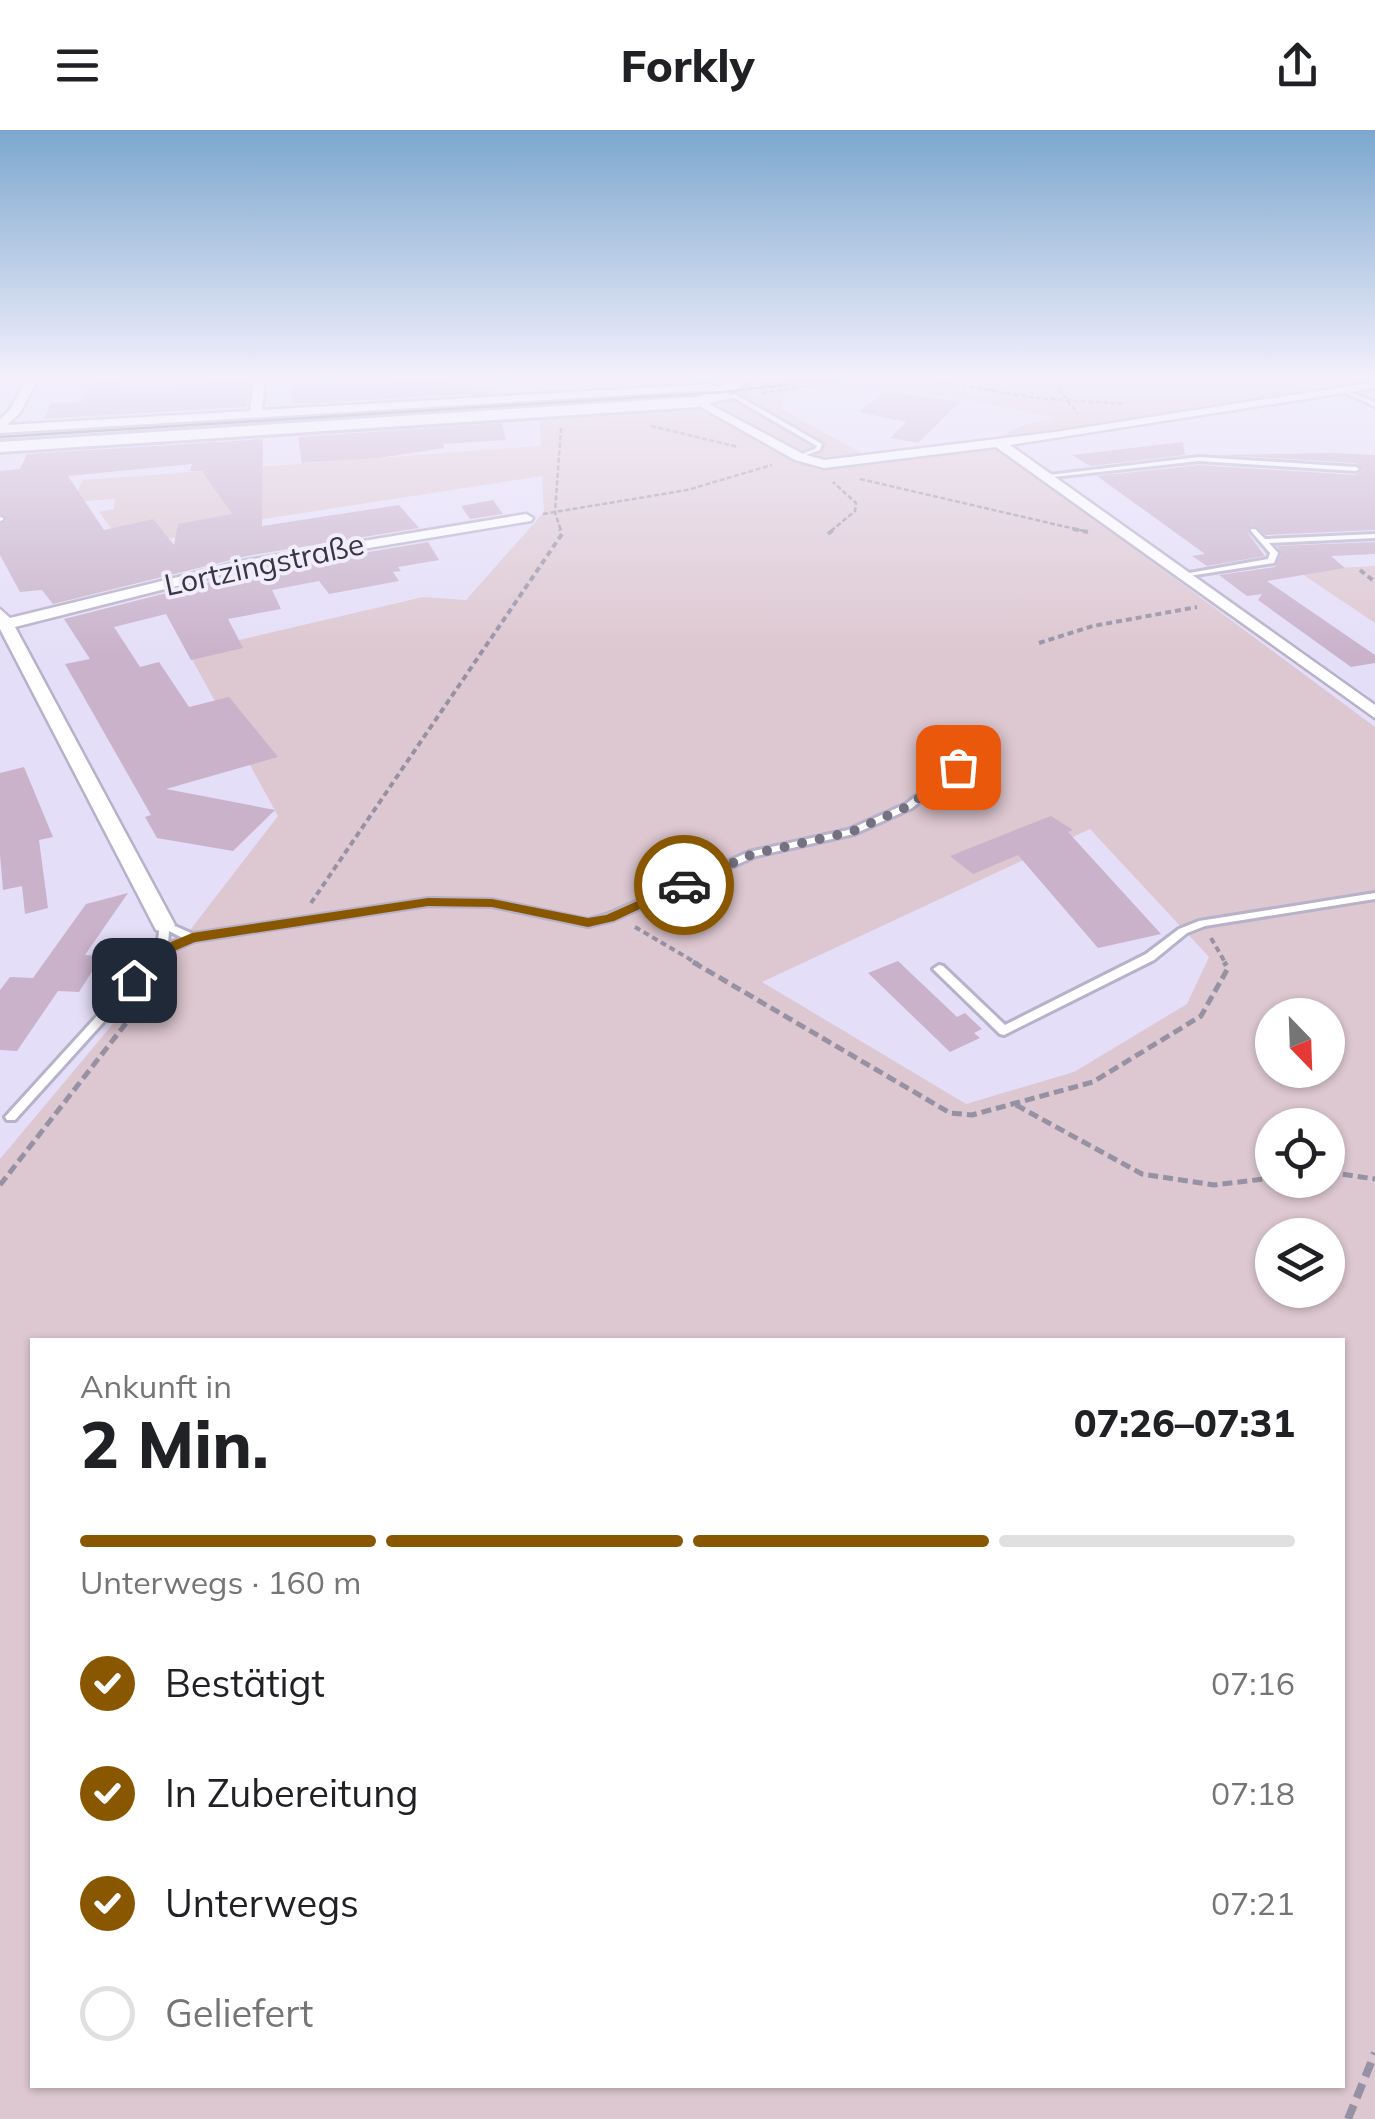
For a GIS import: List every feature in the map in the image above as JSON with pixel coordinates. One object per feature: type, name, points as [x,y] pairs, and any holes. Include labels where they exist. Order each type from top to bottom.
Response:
[{"type":"street","points":[[1036,470],[1375,713]]},
{"type":"street","name":"Lortzingstraße","points":[[3,619],[248,564],[526,518]]},
{"type":"street","points":[[3,619],[164,925]]},
{"type":"lane","points":[[1044,476],[1090,470]]},
{"type":"lane","points":[[1125,470],[1132,475]]},
{"type":"lane","points":[[1182,575],[1271,561],[1274,553],[1253,530]]},
{"type":"lane","points":[[1264,540],[1375,536]]},
{"type":"lane","points":[[11,1118],[162,951],[192,938],[428,902],[492,903],[588,923],[610,918],[753,854],[851,832],[909,806],[958,767]]},
{"type":"lane","points":[[939,969],[1004,1031],[1150,957],[1183,931],[1202,923],[1375,896]]},
{"type":"lane","points":[[162,951],[164,925],[192,938]]},
{"type":"path","points":[[298,922],[562,534],[555,512],[558,470]]},
{"type":"path","points":[[526,518],[686,490],[754,470]]},
{"type":"path","points":[[828,534],[854,511],[856,503],[832,480]]},
{"type":"path","points":[[1360,570],[1375,582]]},
{"type":"path","points":[[1039,643],[1092,626],[1222,603]]},
{"type":"path","points":[[610,918],[644,930],[950,1113],[972,1115],[1093,1082],[1200,1016],[1228,968],[1202,923]]},
{"type":"path","points":[[0,1185],[132,1015]]},
{"type":"path","points":[[1016,1105],[1142,1174],[1214,1184],[1255,1180]]},
{"type":"path","points":[[1345,1175],[1375,1179]]},
{"type":"path","points":[[1348,2119],[1375,2052]]},
{"type":"shaded area","points":[[220,470],[1028,470],[1375,727],[1375,2119],[0,2119],[0,1159],[174,951],[278,816],[188,652],[423,597],[466,600],[544,512],[542,476],[237,523],[126,549],[99,512],[114,509],[115,499],[72,502],[83,480]],"holes":[[[1090,829],[1209,957],[1187,1004],[1074,1072],[966,1104],[762,982]]]},
{"type":"shaded area","points":[[1375,566],[1375,623],[1296,570]]},
{"type":"building","points":[[132,470],[68,476],[104,530],[153,519],[174,545],[178,524],[232,514],[202,471],[190,470],[263,470],[262,526],[399,505],[419,528],[247,556],[53,604],[42,590],[20,592],[0,555],[0,524],[7,520],[0,514],[0,471]]},
{"type":"building","points":[[1154,470],[1275,470],[1356,475],[1375,470],[1375,530],[1266,535],[1251,525],[1248,533],[1265,556],[1207,566],[1192,556],[1205,554],[1097,476]]},
{"type":"building","points":[[493,500],[503,514],[470,519],[461,506]]},
{"type":"building","points":[[428,542],[439,560],[398,567],[401,571],[393,572],[399,581],[329,594],[319,581],[272,590],[281,609],[228,619],[243,648],[191,660],[166,614],[114,627],[140,667],[159,662],[189,707],[229,697],[278,757],[166,789],[275,810],[233,851],[157,838],[145,817],[151,815],[65,664],[90,659],[64,619],[249,572]]},
{"type":"building","points":[[1375,542],[1375,554],[1331,556],[1345,568],[1267,581],[1375,655],[1375,663],[1351,667],[1258,600],[1262,594],[1247,596],[1219,575],[1275,567],[1281,554],[1277,546]]},
{"type":"building","points":[[24,767],[53,837],[39,840],[48,908],[25,914],[22,886],[3,890],[0,854],[0,773]]},
{"type":"building","points":[[1051,816],[1073,830],[1068,832],[1161,934],[1098,948],[1018,855],[973,874],[950,856]]},
{"type":"building","points":[[128,893],[85,955],[102,956],[79,992],[58,991],[17,1051],[0,1050],[0,990],[10,977],[33,978],[86,904]]},
{"type":"building","points":[[898,961],[957,1017],[965,1013],[982,1029],[974,1033],[980,1038],[950,1052],[868,973]]},
{"type":"way so far","points":[[684,885],[753,854],[851,832],[909,806],[958,767]]},
{"type":"route","points":[[134,980],[162,951],[192,938],[428,902],[492,903],[588,923],[610,918],[684,885]]}]
